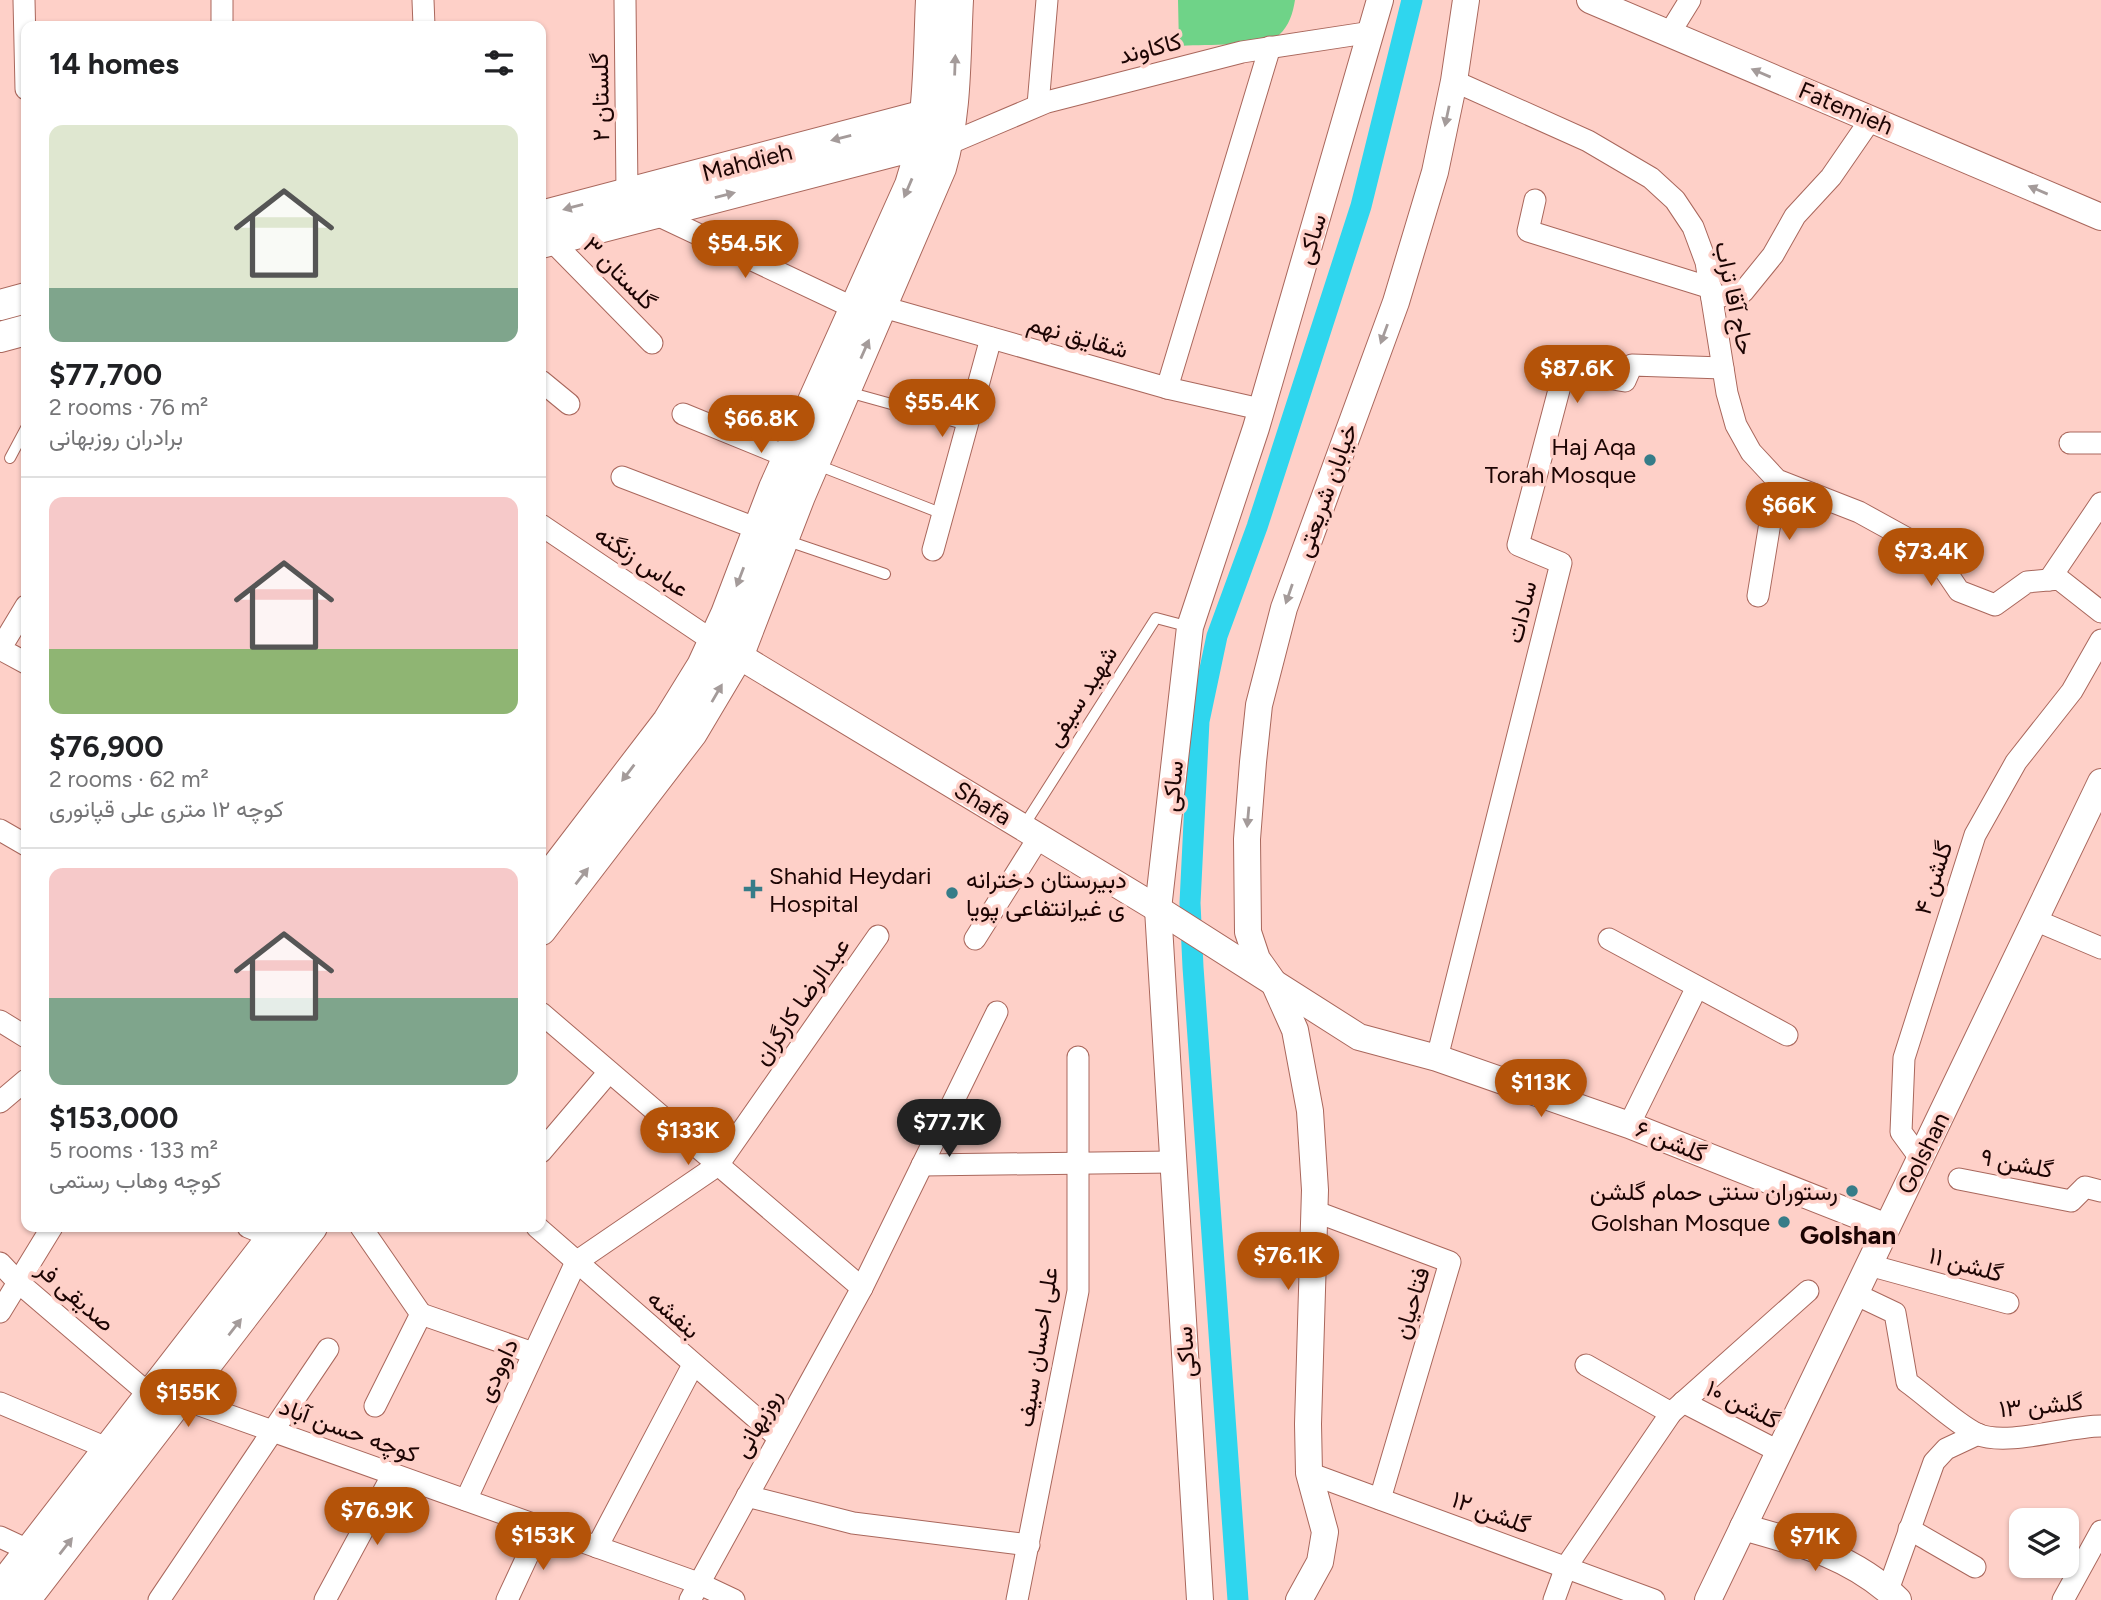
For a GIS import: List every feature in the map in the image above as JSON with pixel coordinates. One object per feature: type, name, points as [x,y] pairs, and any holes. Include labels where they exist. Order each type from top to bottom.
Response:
[{"type":"main road","points":[[801,461],[846,392],[869,307],[910,185],[931,135],[932,0]]},
{"type":"main road","name":"Mahdieh","points":[[546,233],[653,214],[931,135],[953,106],[958,0]]},
{"type":"main road","name":"Mahdieh","points":[[546,232],[627,192],[931,135]]},
{"type":"main road","points":[[0,306],[21,300]]},
{"type":"main road","points":[[546,923],[692,733],[801,461],[869,307]]},
{"type":"main road","points":[[0,337],[21,331]]},
{"type":"main road","points":[[546,880],[668,721],[687,692],[726,647]]},
{"type":"main road","points":[[24,1600],[163,1392],[265,1232]]},
{"type":"main road","points":[[0,1589],[109,1449],[307,1232]]},
{"type":"street","points":[[24,0],[24,21]]},
{"type":"street","points":[[222,0],[222,21]]},
{"type":"street","points":[[423,0],[424,21]]},
{"type":"street","name":"گلستان ۲","points":[[625,0],[627,192]]},
{"type":"street","points":[[1038,106],[1046,0]]},
{"type":"street","name":"ساکی","points":[[1200,1600],[1173,1162],[1166,915],[1190,627],[1260,409],[1373,33],[1380,0]]},
{"type":"street","name":"خیابان شریعتی","points":[[1299,1600],[1320,1562],[1325,1532],[1309,1473],[1314,1211],[1310,1111],[1295,1030],[1274,983],[1257,959],[1248,932],[1247,839],[1259,705],[1288,596],[1396,302],[1434,172],[1454,81],[1466,0]]},
{"type":"street","name":"Fatemieh","points":[[1590,0],[2101,217]]},
{"type":"street","points":[[1669,34],[1690,0]]},
{"type":"street","name":"کاکاوند","points":[[931,135],[1269,47],[1373,33]]},
{"type":"street","points":[[1167,388],[1269,47]]},
{"type":"street","name":"حاج آقا تراب","points":[[1454,81],[1588,141],[1651,178],[1675,200],[1693,227],[1706,262],[1723,368],[1736,425],[1751,452],[1777,480]]},
{"type":"street","points":[[1535,200],[1528,231],[1711,293],[1743,292],[1773,255],[1794,216],[1831,177],[1871,119]]},
{"type":"street","name":"شقایق نهم","points":[[653,214],[869,307],[1167,388],[1260,409]]},
{"type":"street","name":"گلستان ۳","points":[[546,235],[652,343]]},
{"type":"street","points":[[933,550],[990,338]]},
{"type":"street","name":"سادات","points":[[1437,1058],[1560,563],[1518,545],[1564,371],[1625,381],[1632,365],[1723,368]]},
{"type":"street","points":[[546,385],[569,404]]},
{"type":"street","points":[[683,414],[801,461]]},
{"type":"street","points":[[2070,443],[2101,443]]},
{"type":"street","points":[[622,477],[771,534]]},
{"type":"street","points":[[1758,596],[1777,480],[1859,512],[1908,538],[1938,560],[1959,591],[1995,605],[2027,582],[2059,579],[2101,612]]},
{"type":"street","points":[[2049,580],[2101,503]]},
{"type":"street","name":"عباس زنگنه","points":[[546,528],[726,647]]},
{"type":"street","points":[[21,615],[0,649],[21,660]]},
{"type":"street","name":"گلشن ۴","points":[[1920,1158],[1901,1132],[1904,1058],[1975,835],[2016,762],[2072,691],[2101,640]]},
{"type":"street","name":"Shafa","points":[[726,647],[1227,953]]},
{"type":"street","name":"Golshan","points":[[1708,1600],[2035,920],[2090,833],[2101,782]]},
{"type":"street","points":[[0,830],[21,842]]},
{"type":"street","points":[[975,939],[1031,832]]},
{"type":"street","points":[[2035,920],[2101,948]]},
{"type":"street","name":"عبدالرضا کارگران","points":[[718,1165],[878,936]]},
{"type":"street","points":[[1609,939],[1787,1035]]},
{"type":"street","name":"گلشن ۶","points":[[1227,953],[1359,1037],[1437,1058],[1629,1125],[1887,1227]]},
{"type":"street","points":[[1629,1125],[1697,986]]},
{"type":"street","name":"روزبهانی","points":[[694,1591],[862,1288],[997,1012]]},
{"type":"street","points":[[546,1017],[862,1288]]},
{"type":"street","points":[[0,1021],[21,1034]]},
{"type":"street","name":"علی احسان سیف","points":[[1017,1600],[1077,1291],[1078,1056]]},
{"type":"street","points":[[546,1146],[609,1072]]},
{"type":"street","points":[[0,1102],[21,1084]]},
{"type":"street","points":[[922,1165],[1173,1162]]},
{"type":"street","points":[[576,1262],[718,1165]]},
{"type":"street","name":"گلشن ۹","points":[[1959,1179],[2071,1201],[2085,1187],[2101,1191]]},
{"type":"street","name":"فتاحیان","points":[[1314,1211],[1450,1262],[1380,1499]]},
{"type":"street","points":[[0,1312],[49,1232]]},
{"type":"street","points":[[364,1232],[421,1314],[533,1353]]},
{"type":"street","name":"بنفشه","points":[[543,1232],[779,1438]]},
{"type":"street","name":"داوودی","points":[[466,1500],[576,1262]]},
{"type":"street","name":"صدیقی فر","points":[[0,1263],[18,1282],[163,1392]]},
{"type":"street","name":"گلشن ۱۱","points":[[1869,1265],[2007,1303]]},
{"type":"street","points":[[1554,1600],[1566,1567],[1677,1408],[1808,1291]]},
{"type":"street","name":"گلشن ۱۳","points":[[1856,1294],[1895,1313],[1907,1382],[1978,1434],[2005,1438],[2075,1426],[2101,1426]]},
{"type":"street","points":[[375,1406],[421,1314]]},
{"type":"street","points":[[159,1600],[270,1430],[328,1349]]},
{"type":"street","points":[[597,1547],[693,1365]]},
{"type":"street","name":"گلشن ۱۰","points":[[1586,1365],[1780,1452]]},
{"type":"street","name":"کوچه حسن آباد","points":[[163,1392],[597,1547],[694,1591],[734,1600]]},
{"type":"street","points":[[0,1402],[109,1449]]},
{"type":"street","points":[[1743,1527],[1843,1559],[1893,1595],[1909,1528],[1934,1462],[1946,1449],[1978,1434]]},
{"type":"street","name":"گلشن ۱۲","points":[[1309,1473],[1654,1600]]},
{"type":"street","points":[[325,1600],[393,1474]]},
{"type":"street","points":[[747,1496],[853,1523],[1029,1545]]},
{"type":"street","points":[[507,1600],[541,1527]]},
{"type":"street","points":[[1909,1528],[1975,1567]]},
{"type":"street","points":[[2063,1600],[2101,1531]]},
{"type":"street","points":[[0,1537],[30,1551]]},
{"type":"lane","points":[[846,392],[967,425]]},
{"type":"lane","points":[[10,458],[21,437]]},
{"type":"lane","points":[[801,461],[943,514]]},
{"type":"lane","points":[[771,534],[885,574]]},
{"type":"lane","name":"شهید سیفی","points":[[1031,832],[1156,618],[1190,627]]},
{"type":"green space","points":[[1178,0],[1295,0],[1285,28],[1271,39],[1179,46]]},
{"type":"waterway","points":[[1238,1600],[1190,903],[1199,721],[1217,636],[1257,527],[1361,206],[1412,0]]},
{"type":"place","name":"Haj Aqa Torah Mosque","points":[[1650,460]]},
{"type":"place","name":"Shahid Heydari Hospital","points":[[753,889]]},
{"type":"place","name":"دبیرستان دخترانه ی غیرانتفاعی پویا","points":[[952,893]]},
{"type":"place","name":"رستوران سنتی حمام گلشن","points":[[1852,1191]]},
{"type":"place","name":"Golshan Mosque","points":[[1784,1222]]},
{"type":"district","name":"Golshan","points":[[1848,1235]]}]
